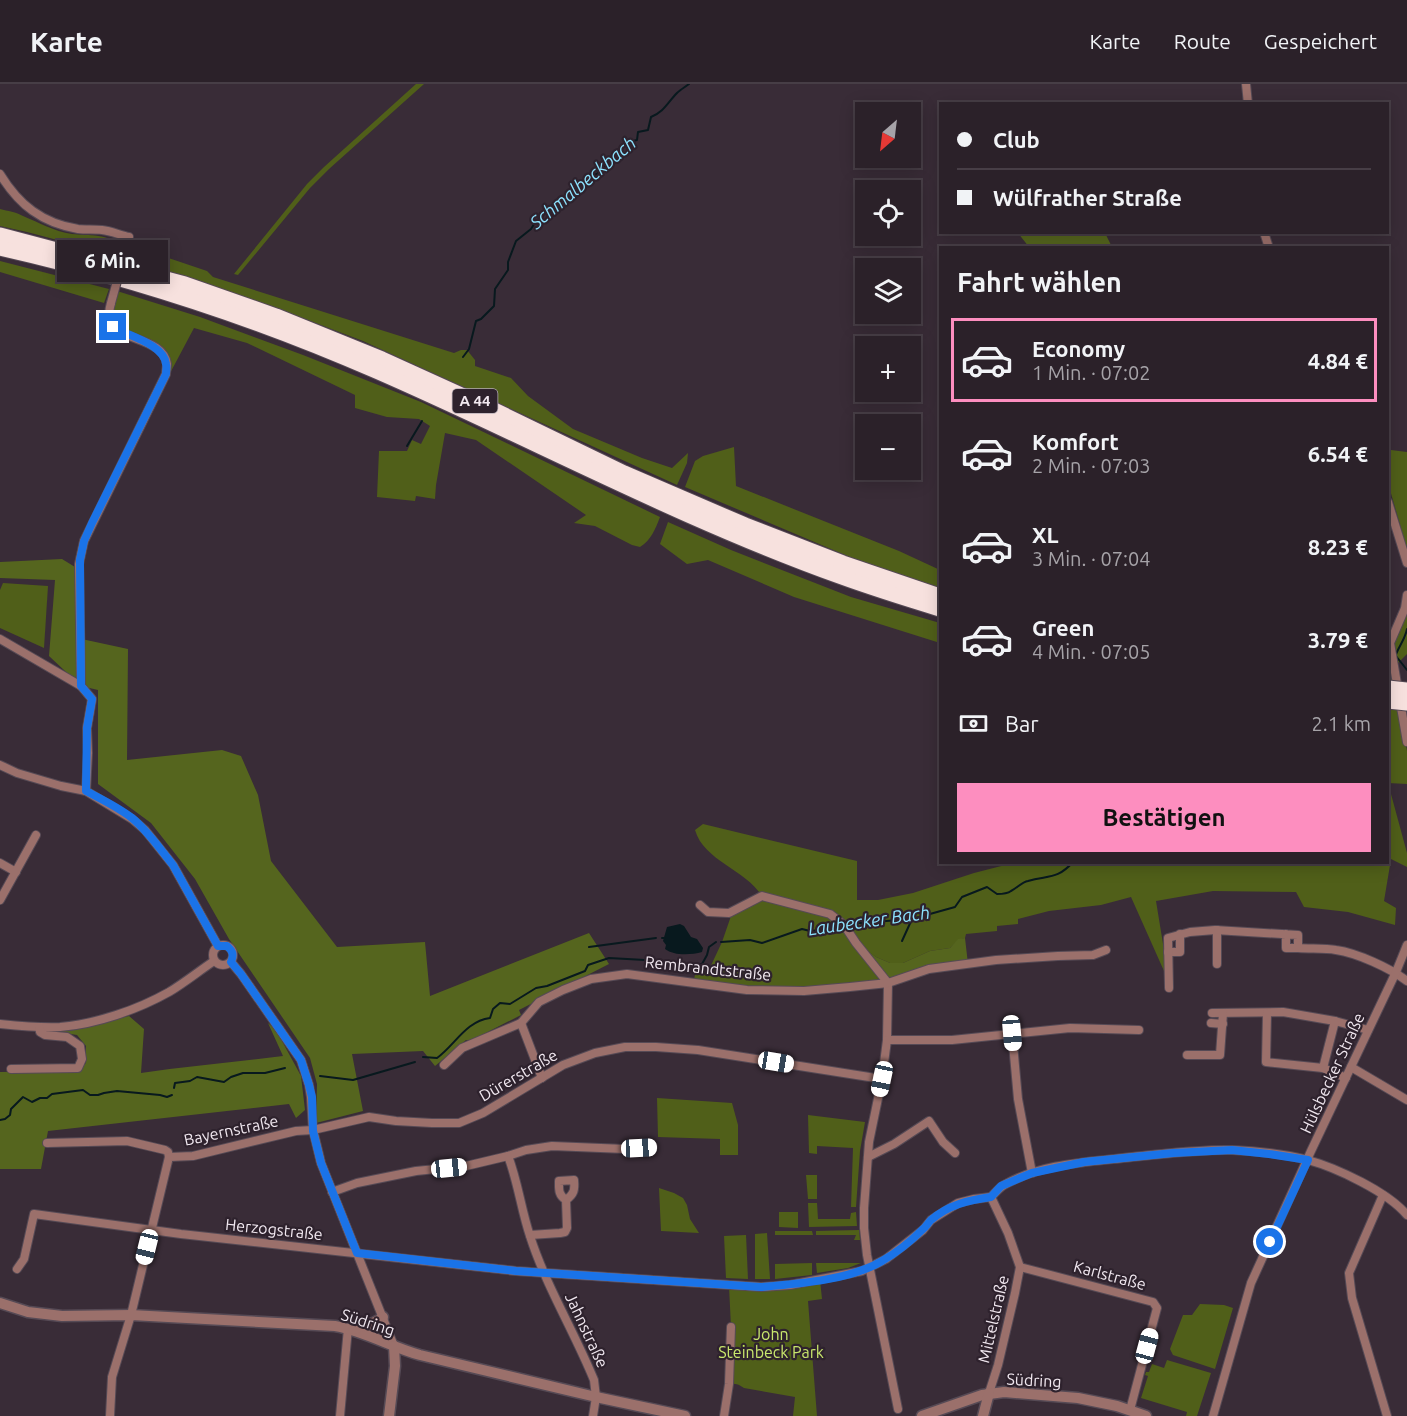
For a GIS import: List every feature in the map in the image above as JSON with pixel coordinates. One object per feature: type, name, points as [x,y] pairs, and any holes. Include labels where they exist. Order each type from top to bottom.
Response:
[{"type":"highway","name":"A 44","points":[[0,235],[185,284],[276,316],[382,359],[624,473],[745,525],[843,563],[939,596]]},
{"type":"highway","name":"A 44","points":[[0,248],[151,288],[274,329],[374,370],[741,537],[839,576],[939,609]]},
{"type":"highway","points":[[1389,688],[1407,690]]},
{"type":"highway","points":[[1389,701],[1407,703]]},
{"type":"street","points":[[1246,84],[1248,102]]},
{"type":"street","points":[[0,174],[18,199],[46,219],[80,229],[102,230],[129,237],[108,314],[113,327],[147,343],[162,354],[166,363],[166,374],[84,541],[80,564],[81,686]]},
{"type":"street","points":[[1389,505],[1407,563]]},
{"type":"street","points":[[1407,595],[1405,608],[1390,643],[1407,742]]},
{"type":"street","points":[[0,639],[81,686],[92,699],[87,728],[86,791]]},
{"type":"street","points":[[0,765],[61,786],[86,791],[126,814],[145,830],[173,865],[218,946]]},
{"type":"street","points":[[0,900],[36,835]]},
{"type":"street","points":[[0,863],[16,872]]},
{"type":"street","points":[[700,905],[708,912],[729,913],[762,896],[830,914],[844,925],[888,983],[887,1040],[882,1079],[869,1142],[864,1228],[898,1409]]},
{"type":"street","points":[[1217,930],[1217,964]]},
{"type":"street","points":[[1169,987],[1168,952],[1180,952],[1180,934],[1217,930],[1286,934],[1286,948],[1338,950],[1396,972],[1407,981]]},
{"type":"street","name":"Hülsbecker Straße","points":[[1213,1416],[1251,1283],[1407,945]]},
{"type":"street","points":[[218,946],[227,946],[233,953],[231,962],[227,965],[222,966],[214,961],[213,953],[218,946]]},
{"type":"street","name":"Rembrandtstraße","points":[[521,1023],[539,1002],[563,990],[591,979],[627,974],[747,990],[804,991],[888,983],[930,969],[996,960],[1093,955],[1106,950]]},
{"type":"street","points":[[0,1024],[60,1027],[86,1023],[141,1006],[169,992],[214,961]]},
{"type":"street","points":[[231,962],[301,1060],[312,1097],[313,1131],[321,1163],[394,1346],[395,1366],[389,1416]]},
{"type":"street","points":[[1212,1013],[1283,1012],[1335,1021],[1368,1030]]},
{"type":"street","points":[[1187,1055],[1220,1055],[1224,1013]]},
{"type":"street","points":[[1267,1013],[1266,1062],[1323,1068],[1346,1078]]},
{"type":"street","points":[[1323,1068],[1335,1021]]},
{"type":"street","points":[[444,1065],[462,1048],[521,1023],[542,1078]]},
{"type":"street","points":[[1210,1023],[1223,1024]]},
{"type":"street","points":[[11,1069],[78,1068],[82,1059],[80,1046],[67,1037],[45,1035],[40,1032],[39,1027]]},
{"type":"street","points":[[887,1040],[952,1040],[1070,1028],[1139,1030]]},
{"type":"street","points":[[1012,1033],[1018,1100],[1032,1173]]},
{"type":"street","name":"Dürerstraße","points":[[313,1131],[369,1116],[396,1121],[459,1123],[483,1113],[563,1065],[596,1053],[625,1047],[698,1050],[882,1079]]},
{"type":"street","points":[[1352,1067],[1407,1100]]},
{"type":"street","points":[[868,1157],[894,1144],[930,1121],[943,1142],[955,1153]]},
{"type":"street","name":"Bayernstraße","points":[[110,1416],[112,1377],[131,1315],[170,1158],[193,1156],[296,1131],[313,1131]]},
{"type":"street","points":[[46,1143],[127,1141],[165,1150],[170,1158]]},
{"type":"street","points":[[332,1192],[357,1183],[466,1166],[526,1150],[552,1146],[652,1148]]},
{"type":"street","points":[[991,1197],[1001,1186],[1032,1173],[1084,1162],[1209,1150],[1251,1151],[1308,1160],[1332,1169],[1393,1201],[1407,1215]]},
{"type":"street","name":"Jahnstraße","points":[[507,1156],[530,1235],[594,1380],[596,1397],[592,1416]]},
{"type":"street","points":[[1383,1195],[1349,1273],[1352,1298],[1387,1416]]},
{"type":"street","name":"Herzogstraße","points":[[17,1269],[24,1259],[34,1214],[181,1234],[447,1264],[545,1273],[761,1287],[814,1281],[848,1275],[870,1268],[904,1245],[923,1230],[931,1220],[958,1203],[991,1197]]},
{"type":"street","name":"Mittelstraße","points":[[983,1416],[1016,1293],[1020,1267],[1008,1233],[991,1197]]},
{"type":"street","points":[[530,1235],[565,1232],[567,1228],[566,1200]]},
{"type":"street","name":"Karlstraße","points":[[1020,1267],[1153,1302],[1157,1308],[1130,1410]]},
{"type":"street","name":"Südring","points":[[0,1303],[21,1311],[46,1315],[131,1315],[335,1326],[351,1329],[416,1354],[685,1416]]},
{"type":"street","points":[[340,1416],[351,1329],[372,1324],[383,1317]]},
{"type":"street","points":[[724,1416],[729,1384],[731,1327]]},
{"type":"street","name":"Südring","points":[[922,1416],[989,1393],[1020,1392],[1101,1401],[1146,1416]]},
{"type":"green space","points":[[416,84],[424,84],[310,188],[238,275],[234,274],[307,184]]},
{"type":"green space","points":[[0,209],[59,231],[111,239],[121,247],[118,256],[0,226]]},
{"type":"green space","points":[[1019,234],[1106,234],[1112,246],[1028,246]]},
{"type":"green space","points":[[130,245],[207,271],[213,277],[454,353],[467,350],[475,360],[475,366],[511,378],[528,396],[573,429],[672,468],[688,453],[687,463],[677,485],[363,341],[284,311],[126,259]]},
{"type":"green space","points":[[0,261],[109,289],[104,303],[0,272]]},
{"type":"green space","points":[[117,291],[200,317],[421,402],[660,517],[650,538],[640,547],[595,526],[574,523],[586,515],[476,440],[445,433],[435,499],[416,496],[415,501],[377,497],[379,451],[407,451],[412,440],[421,444],[430,426],[419,419],[387,417],[355,408],[355,395],[247,343],[194,328],[168,377],[160,347],[120,327],[113,318],[112,306]]},
{"type":"green space","points":[[734,447],[736,486],[899,551],[939,570],[939,589],[864,563],[685,487],[695,461],[703,456]]},
{"type":"green space","points":[[1389,451],[1407,452],[1407,549],[1389,486]]},
{"type":"green space","points":[[668,522],[731,550],[851,597],[939,623],[939,643],[794,597],[708,560],[687,564],[660,544]]},
{"type":"green space","points":[[62,559],[75,567],[77,638],[128,649],[127,760],[222,750],[241,756],[258,795],[271,861],[337,947],[425,942],[430,996],[589,933],[609,964],[519,1010],[521,1015],[470,1041],[466,1040],[435,1066],[423,1051],[352,1054],[363,1111],[316,1123],[317,1084],[310,1058],[229,939],[195,879],[151,823],[98,784],[98,690],[81,686],[49,656],[55,580],[0,578],[0,562]]},
{"type":"green space","points":[[3,583],[48,586],[44,648],[0,628],[0,590]]},
{"type":"green space","points":[[1407,609],[1407,654],[1398,663],[1393,643]]},
{"type":"green space","points":[[1389,650],[1407,751],[1407,784],[1389,783]]},
{"type":"green space","points":[[1389,787],[1407,853],[1407,867],[1391,859],[1384,901],[1396,908],[1395,925],[1348,912],[1304,907],[1296,892],[1213,891],[1156,901],[1164,950],[1164,971],[1131,897],[1101,905],[1049,911],[1018,919],[1018,924],[997,926],[997,931],[966,934],[965,938],[958,940],[950,948],[930,951],[903,963],[890,963],[858,945],[888,983],[804,991],[693,983],[695,975],[707,974],[731,916],[762,896],[746,879],[707,850],[695,830],[703,824],[857,861],[857,900],[878,900],[913,893],[1009,864],[1389,864]]},
{"type":"green space","points":[[965,938],[968,964],[888,983],[856,943],[876,957],[890,963],[903,963],[930,951],[950,948],[958,939]]},
{"type":"green space","points":[[129,1016],[144,1029],[141,1073],[283,1056],[268,1023],[276,1030],[301,1076],[305,1110],[296,1118],[289,1104],[48,1131],[41,1169],[0,1169],[0,1072],[75,1071],[86,1063],[86,1046],[77,1035],[59,1032]]},
{"type":"green space","points":[[657,1098],[732,1103],[738,1125],[738,1155],[720,1155],[720,1139],[658,1137]]},
{"type":"green space","points":[[808,1115],[865,1122],[860,1151],[856,1207],[851,1207],[853,1148],[817,1146],[817,1154],[809,1153]]},
{"type":"green space","points":[[806,1175],[817,1175],[817,1199],[808,1199]]},
{"type":"green space","points":[[659,1188],[683,1198],[690,1219],[699,1233],[661,1231]]},
{"type":"green space","points":[[808,1203],[817,1203],[818,1219],[850,1219],[851,1213],[856,1212],[857,1226],[809,1227]]},
{"type":"green space","points":[[779,1212],[798,1212],[798,1228],[779,1227]]},
{"type":"green space","points":[[859,1230],[860,1240],[854,1240],[856,1235],[816,1235],[816,1231]]},
{"type":"green space","points":[[775,1231],[812,1231],[813,1235],[775,1235]]},
{"type":"green space","points":[[767,1233],[770,1279],[755,1279],[755,1234]]},
{"type":"green space","points":[[746,1235],[748,1279],[726,1278],[724,1236]]},
{"type":"green space","points":[[812,1263],[812,1275],[775,1279],[775,1264]]},
{"type":"green space","points":[[816,1263],[861,1263],[848,1268],[817,1273]]},
{"type":"green space","name":"John Steinbeck Park","points":[[820,1280],[822,1299],[808,1301],[817,1416],[793,1416],[795,1397],[729,1384],[731,1327],[729,1286]]},
{"type":"green space","points":[[1200,1304],[1224,1305],[1233,1308],[1215,1369],[1173,1355],[1170,1349],[1183,1315],[1192,1315]]},
{"type":"green space","points":[[1167,1360],[1211,1373],[1197,1416],[1186,1416],[1187,1412],[1141,1398],[1148,1376],[1145,1375],[1146,1372],[1149,1372],[1152,1364],[1164,1368]]},
{"type":"shaded area","points":[[680,924],[691,937],[697,939],[703,948],[702,952],[683,954],[665,949],[666,945],[663,941],[667,927]]},
{"type":"waterway","name":"Schmalbeckbach","points":[[463,357],[469,349],[476,321],[494,306],[495,289],[508,270],[508,262],[516,241],[531,229],[549,207],[567,199],[576,187],[602,171],[607,159],[619,154],[625,143],[637,140],[638,132],[648,130],[651,117],[663,110],[677,93],[689,84]]},
{"type":"waterway","name":"Schmalbeckbach","points":[[407,446],[422,421]]},
{"type":"waterway","name":"Laubecker Bach","points":[[1395,657],[1407,629]]},
{"type":"waterway","points":[[1396,656],[1407,670]]},
{"type":"waterway","name":"Laubecker Bach","points":[[847,924],[912,919],[955,907],[962,897],[987,887],[997,894],[1009,892],[1026,882],[1062,872],[1071,864]]},
{"type":"waterway","points":[[902,941],[912,919]]},
{"type":"waterway","name":"Laubecker Bach","points":[[721,942],[750,940],[762,943],[802,929],[810,931],[841,926]]},
{"type":"waterway","points":[[589,947],[656,938]]},
{"type":"waterway","name":"Laubecker Bach","points":[[423,1057],[437,1058],[467,1029],[490,1018],[493,1009],[500,1003],[510,1004],[536,988],[585,971],[588,965],[609,958],[694,966],[702,964],[709,947],[716,942]]},
{"type":"waterway","name":"Laubecker Bach","points":[[320,1076],[353,1080],[415,1062]]},
{"type":"waterway","name":"Laubecker Bach","points":[[174,1088],[175,1083],[190,1081],[197,1077],[224,1082],[243,1073],[265,1073],[285,1068]]},
{"type":"waterway","name":"Laubecker Bach","points":[[0,1120],[10,1115],[11,1109],[23,1097],[32,1102],[40,1098],[47,1098],[52,1094],[83,1090],[90,1095],[117,1091],[167,1097],[172,1095]]},
{"type":"route","points":[[113,327],[155,347],[162,354],[166,363],[166,374],[92,523],[84,541],[80,560],[81,686],[92,699],[87,728],[86,791],[119,810],[145,830],[173,865],[218,946],[223,945],[231,949],[233,958],[231,962],[301,1060],[312,1097],[316,1148],[357,1253],[516,1271],[664,1282],[761,1287],[790,1285],[848,1275],[870,1268],[904,1245],[923,1230],[931,1220],[958,1203],[991,1197],[1001,1186],[1032,1173],[1084,1162],[1209,1150],[1251,1151],[1308,1160],[1270,1242]]}]
